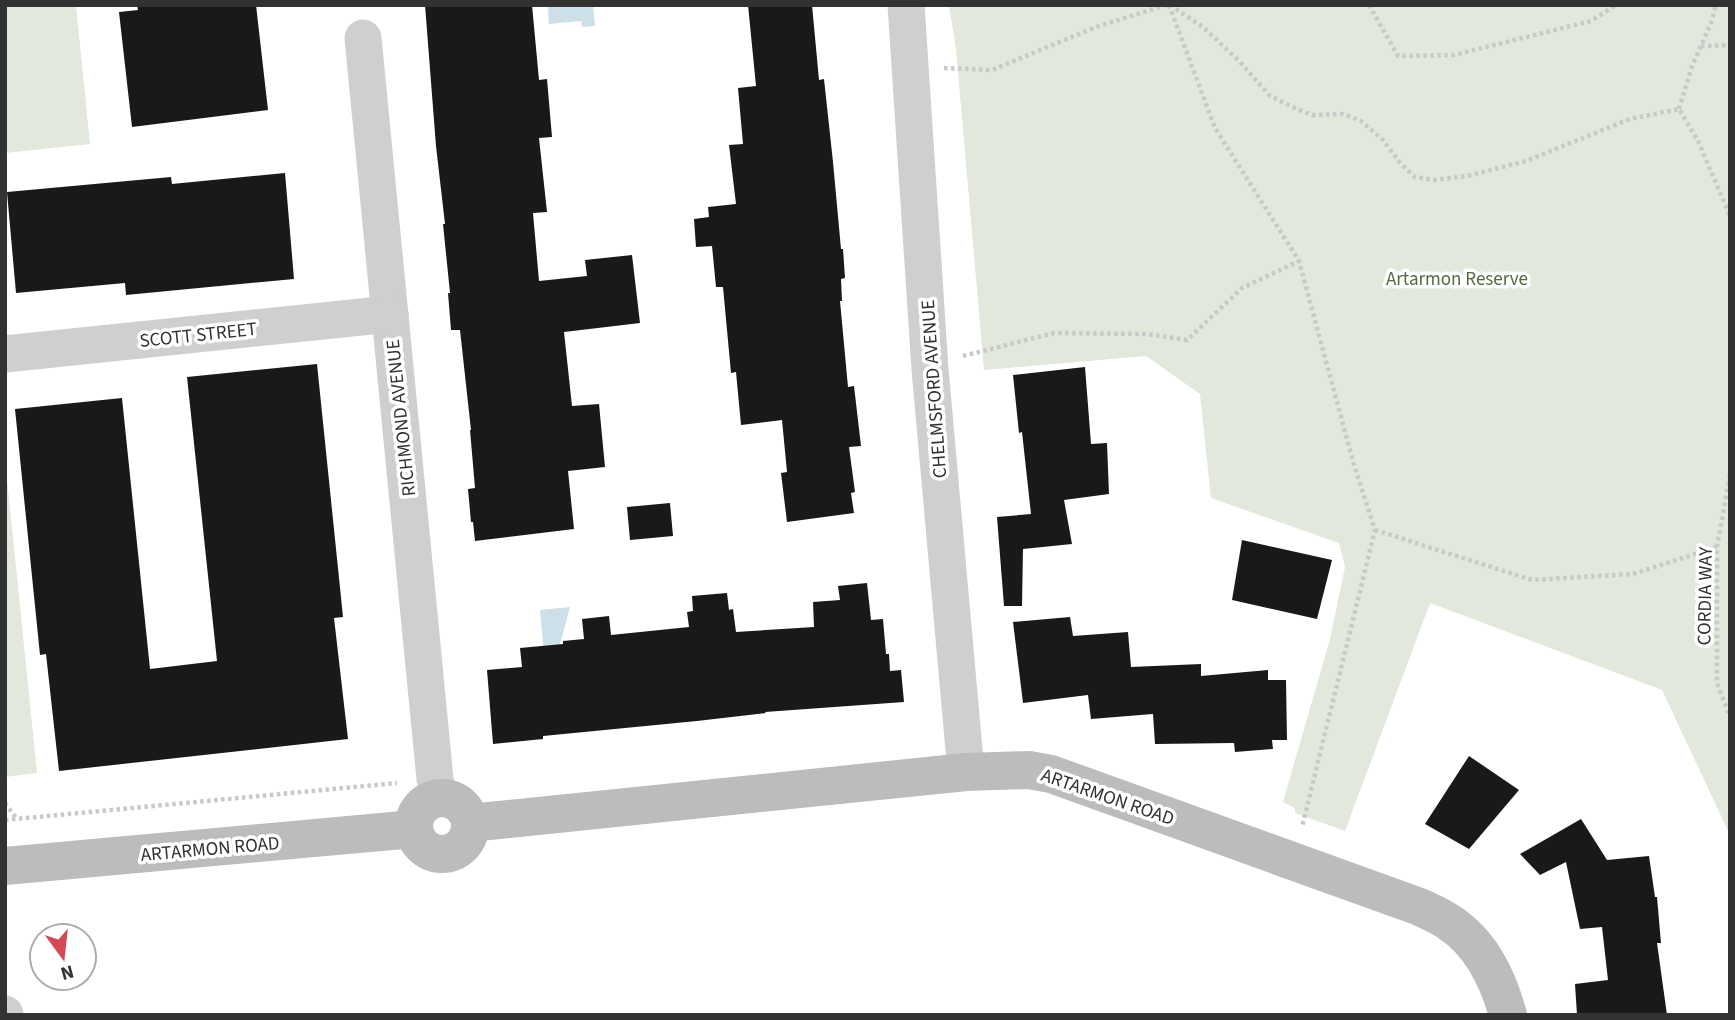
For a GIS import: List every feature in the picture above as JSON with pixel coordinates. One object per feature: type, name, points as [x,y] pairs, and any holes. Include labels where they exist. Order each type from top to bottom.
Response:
[{"type":"street","name":"CHELMSFORD AVENUE","points":[[906,5],[930,369],[966,772]]},
{"type":"street","name":"RICHMOND AVENUE","points":[[363,38],[432,752],[439,798]]},
{"type":"street","name":"SCOTT STREET","points":[[5,354],[390,314]]},
{"type":"street","name":"ARTARMON ROAD","points":[[470,823],[966,772],[1029,770],[1052,774],[1420,907],[1450,922],[1469,938],[1488,962],[1500,987],[1508,1015]]},
{"type":"street","points":[[439,798],[460,804],[470,823],[464,844],[445,854],[424,848],[417,840],[414,829],[415,818],[420,809],[439,798]]},
{"type":"street","name":"ARTARMON ROAD","points":[[5,866],[414,829]]},
{"type":"path","points":[[1168,5],[1215,128],[1299,261],[1354,465],[1375,530],[1294,863]]},
{"type":"path","points":[[911,67],[992,70],[1096,27],[1168,5],[1203,27],[1269,94],[1312,114],[1343,114],[1361,121],[1415,177],[1434,180],[1467,176],[1526,161],[1630,119],[1679,109]]},
{"type":"path","points":[[1369,5],[1398,56],[1454,55],[1591,21],[1616,5]]},
{"type":"path","points":[[1716,5],[1692,66],[1679,109],[1698,141],[1730,216]]},
{"type":"path","points":[[1702,46],[1730,45]]},
{"type":"path","points":[[930,369],[973,352],[1054,333],[1147,334],[1187,341],[1242,288],[1299,261]]},
{"type":"path","name":"CORDIA WAY","points":[[1730,475],[1717,547],[1717,683],[1730,717]]},
{"type":"path","points":[[1375,530],[1532,580],[1633,574],[1717,547]]},
{"type":"path","points":[[5,820],[397,783]]},
{"type":"path","points":[[5,803],[16,819]]},
{"type":"green space","points":[[5,5],[76,5],[90,144],[5,153]]},
{"type":"green space","name":"Artarmon Reserve","points":[[949,5],[1730,5],[1730,835],[1662,690],[1430,603],[1345,831],[1295,813],[1295,808],[1283,802],[1330,639],[1345,567],[1339,543],[1211,498],[1200,394],[1146,356],[984,370],[956,49]]},
{"type":"green space","points":[[5,459],[37,773],[5,777]]},
{"type":"shaded area","points":[[593,5],[595,26],[582,27],[581,21],[549,24],[548,7]]},
{"type":"shaded area","points":[[570,607],[558,652],[544,653],[540,610]]},
{"type":"building","points":[[137,5],[256,5],[268,110],[132,127],[119,12],[138,10]]},
{"type":"building","points":[[425,5],[532,5],[539,80],[547,79],[552,137],[539,138],[547,212],[533,213],[539,281],[587,276],[585,260],[632,255],[640,323],[564,332],[572,406],[599,404],[605,467],[568,471],[574,529],[475,541],[468,489],[475,488],[471,430],[460,330],[451,330],[445,224]]},
{"type":"building","points":[[748,5],[812,5],[819,80],[824,79],[843,249],[845,278],[841,279],[840,301],[848,387],[854,386],[861,446],[849,447],[855,492],[851,493],[854,513],[787,522],[781,473],[787,472],[782,420],[741,425],[736,372],[731,373],[723,287],[716,287],[712,246],[696,247],[694,219],[709,217],[708,207],[736,204],[729,145],[743,144],[738,88],[756,86]]},
{"type":"building","points":[[285,173],[294,279],[126,295],[125,283],[16,293],[7,192],[171,177],[172,184]]},
{"type":"building","points":[[317,364],[343,617],[334,618],[348,739],[59,771],[46,654],[40,655],[15,409],[122,398],[150,669],[217,661],[187,377]]},
{"type":"building","points":[[1085,367],[1091,444],[1107,443],[1109,494],[1064,500],[1072,544],[1023,549],[1022,606],[1004,606],[997,517],[1031,514],[1013,375]]},
{"type":"building","points":[[670,503],[673,536],[630,540],[627,507]]},
{"type":"building","points":[[1242,540],[1332,560],[1317,619],[1232,600]]},
{"type":"building","points":[[867,583],[871,620],[883,619],[890,671],[901,670],[904,702],[765,712],[543,736],[543,739],[493,744],[487,670],[522,667],[520,648],[584,639],[582,619],[609,616],[611,635],[689,627],[687,612],[693,611],[692,596],[727,593],[729,610],[733,609],[736,632],[814,627],[813,602],[840,600],[838,586]]},
{"type":"building","points":[[1070,617],[1073,636],[1128,632],[1131,667],[1201,664],[1201,676],[1268,670],[1268,680],[1286,680],[1287,740],[1272,740],[1273,749],[1235,752],[1234,743],[1155,744],[1153,714],[1091,719],[1088,695],[1023,703],[1013,622]]},
{"type":"building","points":[[1469,756],[1519,790],[1469,849],[1425,824]]},
{"type":"building","points":[[1581,819],[1607,860],[1649,856],[1657,897],[1661,943],[1657,943],[1667,1015],[1577,1015],[1575,984],[1608,980],[1602,927],[1580,929],[1566,862],[1540,875],[1520,854]]}]
